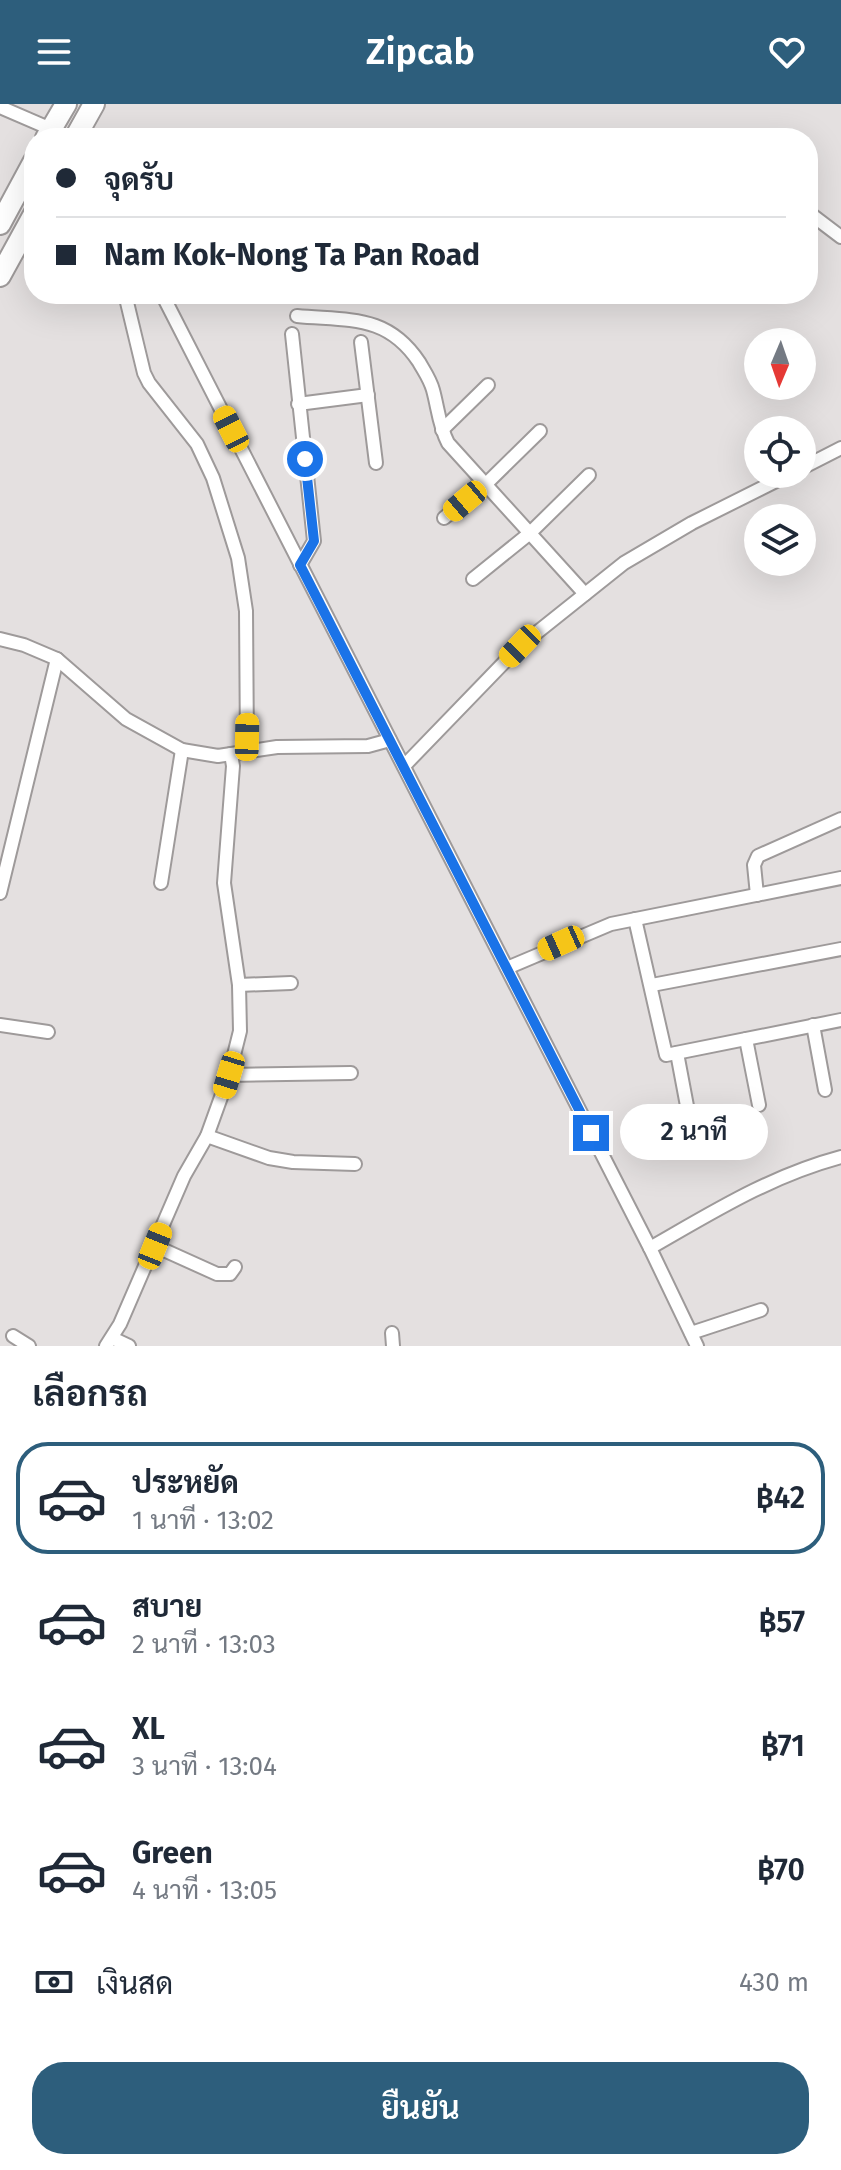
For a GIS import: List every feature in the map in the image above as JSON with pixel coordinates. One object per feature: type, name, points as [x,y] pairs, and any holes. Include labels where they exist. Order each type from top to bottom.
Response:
[{"type":"main road","points":[[83,128],[94,104]]},
{"type":"main road","points":[[0,224],[24,180]]},
{"type":"main road","points":[[0,276],[24,232]]},
{"type":"street","points":[[0,107],[55,122]]},
{"type":"street","points":[[818,220],[841,237]]},
{"type":"street","points":[[127,304],[144,373],[197,444],[213,478],[235,546],[246,611],[247,750]]},
{"type":"street","points":[[167,304],[650,1248],[697,1346]]},
{"type":"street","points":[[297,316],[368,323],[383,327],[401,339],[426,373],[448,443],[585,594]]},
{"type":"street","points":[[292,334],[314,541],[300,565]]},
{"type":"street","points":[[361,342],[376,463]]},
{"type":"street","points":[[442,430],[488,385]]},
{"type":"street","points":[[298,404],[368,395]]},
{"type":"street","points":[[444,518],[486,484],[540,431]]},
{"type":"street","points":[[816,461],[841,448]]},
{"type":"street","points":[[473,579],[530,533],[589,475]]},
{"type":"street","points":[[404,766],[520,646],[624,563],[692,523],[762,488]]},
{"type":"street","points":[[0,639],[57,659],[126,719],[182,750],[206,755],[231,754],[277,747],[368,746],[390,740]]},
{"type":"street","points":[[0,893],[57,659]]},
{"type":"street","points":[[161,883],[182,750]]},
{"type":"street","points":[[129,1346],[109,1342],[136,1291],[184,1176],[207,1136],[229,1075],[240,1031],[239,985],[224,883],[233,766],[231,754]]},
{"type":"street","points":[[757,895],[754,865],[758,856],[841,819]]},
{"type":"street","points":[[507,968],[591,931],[635,919],[841,878]]},
{"type":"street","points":[[635,919],[666,1055],[841,1020]]},
{"type":"street","points":[[652,985],[841,949]]},
{"type":"street","points":[[239,985],[291,983]]},
{"type":"street","points":[[0,1025],[48,1032]]},
{"type":"street","points":[[813,1025],[825,1090]]},
{"type":"street","points":[[746,1039],[759,1105]]},
{"type":"street","points":[[677,1053],[687,1106]]},
{"type":"street","points":[[229,1075],[351,1073]]},
{"type":"street","points":[[207,1136],[269,1158],[355,1164]]},
{"type":"street","points":[[650,1248],[753,1189],[841,1157]]},
{"type":"street","points":[[155,1246],[217,1274],[230,1274],[235,1267]]},
{"type":"street","points":[[691,1333],[761,1310]]},
{"type":"street","points":[[13,1336],[29,1346]]},
{"type":"route","points":[[305,459],[314,541],[300,565],[591,1133]]}]
